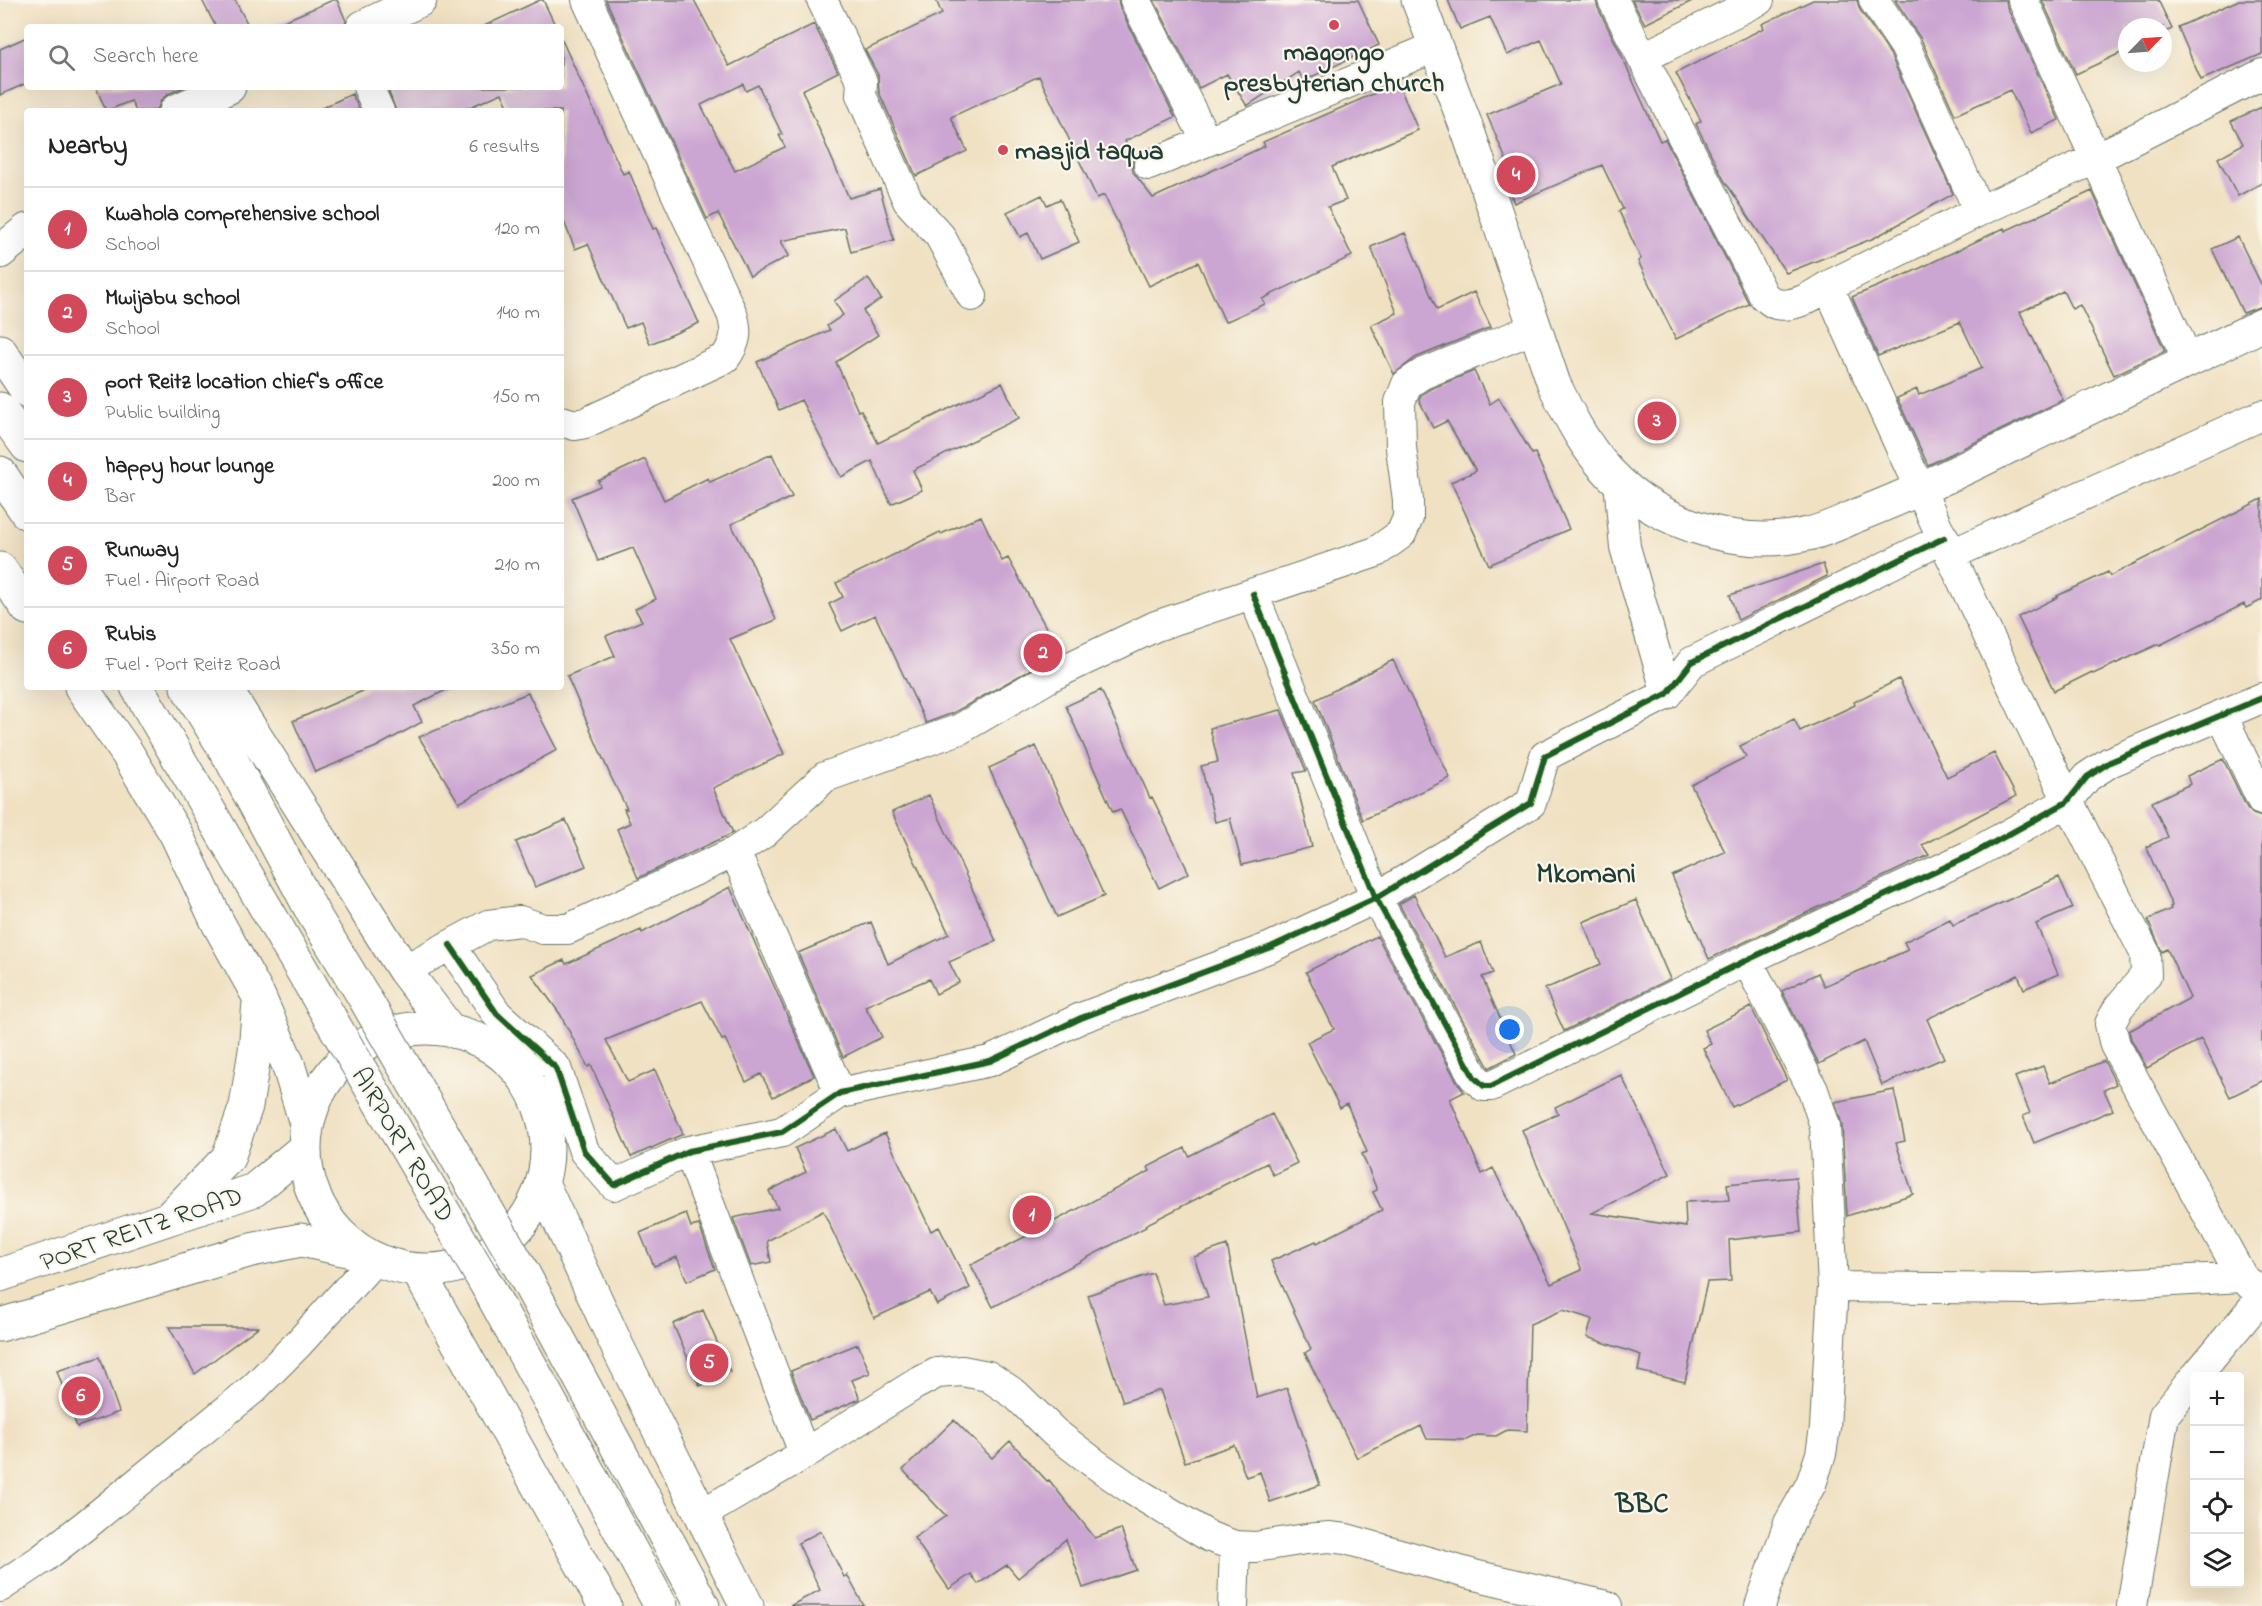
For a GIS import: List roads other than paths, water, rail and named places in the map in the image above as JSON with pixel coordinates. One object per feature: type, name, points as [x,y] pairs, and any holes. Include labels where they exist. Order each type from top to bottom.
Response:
[{"type":"main road","points":[[372,15],[420,0]]},
{"type":"main road","points":[[1418,0],[1469,134],[1554,384],[1571,419],[1587,445],[1619,481],[1657,510],[1704,530],[1745,538],[1808,534],[1919,490],[2262,325]]},
{"type":"main road","points":[[183,108],[223,90]]},
{"type":"main road","points":[[0,252],[24,232]]},
{"type":"main road","points":[[0,351],[24,387]]},
{"type":"main road","points":[[0,409],[24,442]]},
{"type":"main road","points":[[0,473],[24,509]]},
{"type":"main road","points":[[0,569],[24,604]]},
{"type":"main road","points":[[83,690],[127,753],[176,834],[217,921],[259,997],[288,1064],[306,1137],[308,1173],[313,1190],[328,1220],[345,1239],[370,1256]]},
{"type":"main road","name":"AIRPORT ROAD","points":[[139,690],[489,1289],[661,1606]]},
{"type":"main road","name":"AIRPORT ROAD","points":[[189,690],[231,761],[314,915],[364,997],[522,1271],[703,1606]]},
{"type":"main road","points":[[226,690],[404,969],[449,1029]]},
{"type":"main road","points":[[168,1218],[228,1158],[246,1106],[255,1051],[259,997]]},
{"type":"main road","points":[[0,1325],[251,1250],[301,1240],[370,1256],[400,1268],[418,1271],[459,1267],[496,1250],[525,1221],[543,1185],[548,1153],[547,1132],[541,1111],[533,1091],[521,1073],[506,1058],[480,1040],[449,1029],[428,1027],[386,1034],[367,1042],[349,1054],[321,1087],[313,1106],[306,1137]]},
{"type":"main road","name":"PORT REITZ ROAD","points":[[0,1275],[254,1190],[306,1137]]},
{"type":"main road","points":[[543,1185],[618,1348],[747,1606]]},
{"type":"main road","points":[[418,1271],[605,1606]]},
{"type":"street","points":[[564,422],[575,425],[585,423],[725,358],[736,339],[736,327],[732,314],[587,0]]},
{"type":"street","points":[[822,0],[862,82],[861,95],[908,201],[940,236],[972,296]]},
{"type":"street","points":[[1135,0],[1206,140]]},
{"type":"street","points":[[1613,0],[1764,296],[1775,304],[1793,303],[1809,297],[1979,211],[2095,159],[2262,74]]},
{"type":"street","points":[[1642,58],[1759,0]]},
{"type":"street","points":[[1874,0],[1905,46],[1979,211]]},
{"type":"street","points":[[2023,0],[2188,360]]},
{"type":"street","points":[[1149,165],[1435,47]]},
{"type":"street","points":[[369,90],[378,108]]},
{"type":"street","points":[[1828,286],[1919,490],[1948,546],[2067,802],[2145,953],[2146,975],[2120,1007],[2110,1024],[2115,1045],[2255,1290]]},
{"type":"street","points":[[404,969],[488,925],[520,921],[543,929],[568,929],[735,852],[765,832],[825,777],[960,729],[1053,675],[1156,626],[1376,552],[1401,534],[1408,518],[1401,448],[1400,402],[1407,384],[1422,374],[1535,328]]},
{"type":"street","points":[[450,945],[497,1014],[555,1068],[584,1151],[614,1185],[689,1151],[782,1132],[840,1093],[990,1061],[1081,1018],[1271,947],[1376,898],[1530,803],[1545,756],[1667,694],[1692,662],[1948,546],[2262,415]]},
{"type":"street","points":[[1619,481],[1625,547],[1667,694]]},
{"type":"street","points":[[1253,594],[1376,898],[1474,1077],[1484,1086],[1491,1086],[1748,960],[1973,854],[2067,802],[2087,777],[2110,762],[2262,698]]},
{"type":"street","points":[[2222,716],[2262,800]]},
{"type":"street","points":[[735,852],[840,1093]]},
{"type":"street","points":[[1748,960],[1814,1089],[1825,1126],[1833,1287],[1825,1428],[1821,1454],[1811,1484],[1789,1522],[1760,1606]]},
{"type":"street","points":[[689,1151],[799,1440],[806,1453]]},
{"type":"street","points":[[0,1587],[42,1559],[87,1524],[253,1389],[312,1329],[370,1256]]},
{"type":"street","points":[[1833,1287],[2255,1290]]},
{"type":"street","points":[[2198,1372],[2255,1290]]},
{"type":"street","points":[[702,1514],[806,1453],[914,1385],[937,1373],[962,1371],[988,1376],[1016,1395],[1055,1432],[1094,1463],[1131,1489],[1210,1537],[1235,1546],[1255,1547],[1306,1539],[1329,1537],[1346,1539],[1474,1575],[1607,1606]]},
{"type":"street","points":[[2132,1606],[2164,1415],[2190,1383]]},
{"type":"street","points":[[1233,1606],[1235,1546]]},
{"type":"place","name":"magongo presbyterian church","points":[[1334,25]]},
{"type":"place","name":"masjid taqwa","points":[[1003,150]]},
{"type":"place","name":"happy hour lounge","points":[[1516,175]]},
{"type":"place","name":"port Reitz location chief's office","points":[[1657,421]]},
{"type":"place","name":"Mwijabu school","points":[[1043,653]]},
{"type":"place","name":"Kwahola comprehensive school","points":[[1032,1215]]},
{"type":"place","name":"Runway","points":[[709,1363]]},
{"type":"place","name":"Rubis","points":[[81,1396]]},
{"type":"district","name":"Mkomani","points":[[1586,872]]},
{"type":"district","name":"BBC","points":[[1642,1502]]}]
